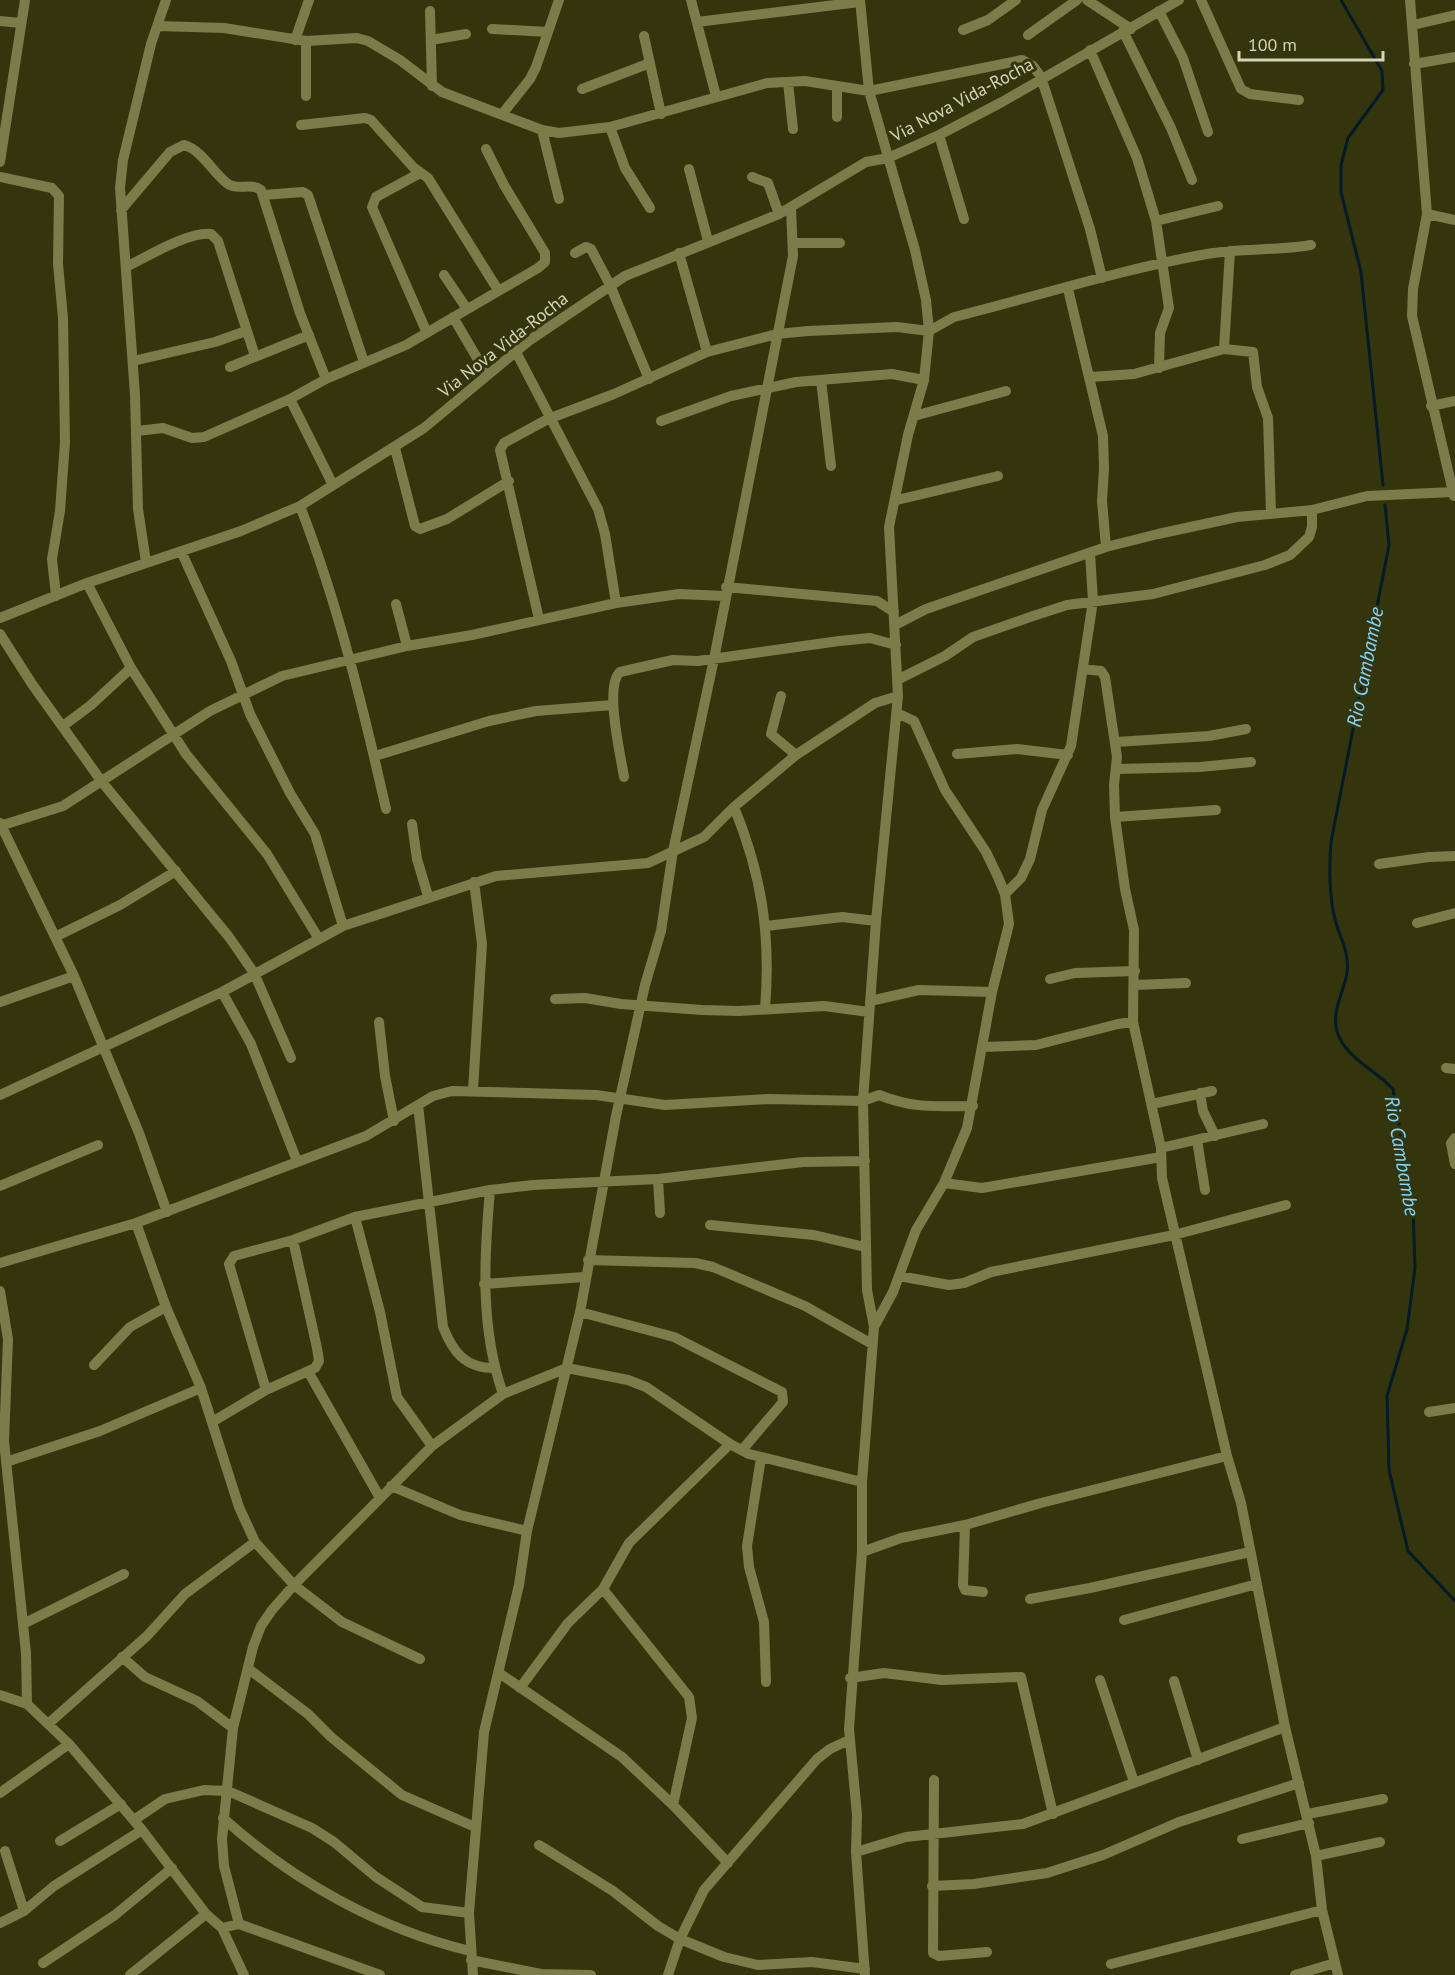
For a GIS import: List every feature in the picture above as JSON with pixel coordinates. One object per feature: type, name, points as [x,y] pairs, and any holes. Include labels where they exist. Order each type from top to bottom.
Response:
[{"type":"street","points":[[0,162],[25,0]]},
{"type":"street","points":[[146,562],[138,509],[133,361],[120,188],[123,160],[151,44],[166,0]]},
{"type":"street","points":[[306,96],[301,40],[309,0]]},
{"type":"street","points":[[503,113],[530,79],[559,0]]},
{"type":"street","points":[[691,0],[716,96]]},
{"type":"street","points":[[963,30],[988,20],[1016,0]]},
{"type":"street","points":[[1028,35],[1077,0]]},
{"type":"street","points":[[1087,0],[1127,30],[1192,180]]},
{"type":"street","name":"Via Nova Vida-Rocha","points":[[0,618],[87,583],[240,531],[300,506],[394,448],[458,402],[487,375],[563,316],[610,285],[637,270],[791,208],[866,162],[888,158],[939,135],[1002,102],[1041,77],[1179,0]]},
{"type":"street","points":[[1201,0],[1241,89],[1250,94],[1299,100]]},
{"type":"street","points":[[895,625],[926,609],[1106,547],[1237,517],[1311,510],[1366,496],[1454,495],[1431,406],[1412,316],[1413,289],[1427,214],[1410,0]]},
{"type":"street","points":[[539,1845],[598,1881],[680,1939],[745,1963],[812,1962],[865,1972],[856,1852],[857,1815],[849,1740],[850,1678],[862,1552],[862,1482],[874,1327],[867,1290],[863,1101],[876,921],[898,696],[889,527],[924,380],[929,331],[926,300],[915,250],[869,91],[860,1],[697,22]]},
{"type":"street","points":[[430,11],[432,86]]},
{"type":"street","points":[[1159,11],[1183,58],[1209,132]]},
{"type":"street","points":[[1413,25],[1455,15]]},
{"type":"street","points":[[0,21],[21,23]]},
{"type":"street","points":[[158,26],[224,28],[301,40],[357,38],[368,41],[400,60],[432,86],[542,130],[560,133],[610,127],[766,83],[788,82],[869,91],[1014,60],[1028,61],[1041,77],[1090,229],[1102,278]]},
{"type":"street","points":[[492,29],[548,32]]},
{"type":"street","points":[[431,40],[466,34]]},
{"type":"street","points":[[644,36],[661,114]]},
{"type":"street","points":[[1090,50],[1137,158],[1156,221],[1169,308],[1160,333],[1159,368]]},
{"type":"street","points":[[1414,64],[1455,57]]},
{"type":"street","points":[[582,88],[650,63]]},
{"type":"street","points":[[788,82],[793,129]]},
{"type":"street","points":[[837,86],[837,117]]},
{"type":"street","points":[[301,125],[365,118],[379,128],[420,173],[428,178],[498,290]]},
{"type":"street","points":[[610,127],[625,168],[650,208]]},
{"type":"street","points":[[542,130],[559,199]]},
{"type":"street","points":[[939,135],[964,219]]},
{"type":"street","points":[[121,210],[171,152],[184,145],[193,150],[228,183],[235,187],[257,187],[263,195],[309,335],[326,379]]},
{"type":"street","points":[[136,431],[170,428],[198,438],[290,399],[326,379],[406,345],[538,268],[545,262],[545,253],[504,185],[486,149]]},
{"type":"street","points":[[689,169],[708,241]]},
{"type":"street","points":[[420,173],[376,197],[372,207],[427,333]]},
{"type":"street","points":[[0,177],[52,188],[59,196],[58,264],[63,318],[65,442],[60,511],[52,559],[56,596]]},
{"type":"street","points":[[752,177],[768,183],[778,214]]},
{"type":"street","points":[[263,195],[303,192],[309,195],[330,267],[364,363]]},
{"type":"street","points":[[1156,221],[1218,206]]},
{"type":"street","points":[[472,1975],[469,1913],[484,1732],[519,1586],[527,1531],[580,1312],[602,1182],[641,1006],[662,931],[673,851],[714,659],[725,591],[793,256],[791,208]]},
{"type":"street","points":[[1427,214],[1455,220]]},
{"type":"street","points":[[126,267],[174,244],[205,233],[212,234],[218,241],[255,356]]},
{"type":"street","points":[[793,243],[840,243]]},
{"type":"street","points":[[539,619],[500,446],[548,419],[649,379],[707,352],[777,334],[897,327],[929,331],[954,317],[1164,263],[1230,251],[1286,249],[1311,245]]},
{"type":"street","points":[[575,253],[586,247],[591,249],[610,285],[649,379]]},
{"type":"street","points":[[1224,349],[1230,251]]},
{"type":"street","points":[[679,253],[707,352]]},
{"type":"street","points":[[444,275],[467,309]]},
{"type":"street","points":[[1068,289],[1103,436],[1102,501],[1106,547]]},
{"type":"street","points":[[453,318],[487,375]]},
{"type":"street","points":[[133,361],[215,342],[246,331]]},
{"type":"street","points":[[230,367],[309,335]]},
{"type":"street","points":[[1090,377],[1134,374],[1224,349],[1253,352],[1257,387],[1268,418],[1271,513]]},
{"type":"street","points":[[516,352],[548,419],[598,509],[605,534],[616,603]]},
{"type":"street","points":[[661,421],[731,396],[765,387],[892,374],[924,380]]},
{"type":"street","points":[[821,380],[831,466]]},
{"type":"street","points":[[914,416],[1006,392]]},
{"type":"street","points":[[290,399],[333,485]]},
{"type":"street","points":[[1431,406],[1455,401]]},
{"type":"street","points":[[394,448],[415,526],[420,529],[447,519],[508,481]]},
{"type":"street","points":[[897,500],[998,476]]},
{"type":"street","points":[[300,506],[325,576],[375,756],[386,809]]},
{"type":"street","points":[[897,680],[945,656],[973,637],[1067,605],[1153,594],[1265,565],[1290,555],[1309,537],[1312,527],[1311,510]]},
{"type":"street","points":[[181,551],[231,661],[242,694],[290,793],[315,834],[343,926]]},
{"type":"street","points":[[1005,894],[1015,886],[1030,859],[1042,810],[1068,755],[1093,601],[1090,553]]},
{"type":"street","points":[[87,583],[131,668],[174,734],[207,782],[267,854],[319,939]]},
{"type":"street","points":[[166,1212],[104,1045],[57,936],[0,825],[63,806],[174,734],[242,694],[282,676],[407,646],[616,603],[679,594],[725,591],[877,601],[894,612]]},
{"type":"street","points":[[396,604],[407,646]]},
{"type":"street","points":[[0,634],[102,782],[229,937],[254,973],[291,1058]]},
{"type":"street","points":[[624,777],[613,705],[615,679],[620,672],[673,660],[714,659],[870,638],[896,645]]},
{"type":"street","points":[[63,726],[91,705],[131,668]]},
{"type":"street","points":[[1083,669],[1104,673],[1116,742],[1115,817],[1125,889],[1134,930],[1133,1022],[1161,1152],[1162,1178],[1227,1456],[1241,1503],[1285,1727],[1316,1857],[1322,1910],[1338,1975]]},
{"type":"street","points":[[781,696],[771,734],[796,755]]},
{"type":"street","points":[[0,1095],[222,992],[343,926],[474,882],[515,873],[642,864],[673,851],[704,837],[734,807],[796,755],[875,703],[898,696]]},
{"type":"street","points":[[375,756],[489,721],[536,711],[613,705]]},
{"type":"street","points":[[874,1327],[899,1276],[916,1230],[944,1183],[967,1128],[984,1047],[992,992],[1009,924],[1005,894],[986,852],[945,789],[914,721],[897,713]]},
{"type":"street","points":[[1116,742],[1192,737],[1246,729]]},
{"type":"street","points":[[957,754],[1017,749],[1068,755]]},
{"type":"street","points":[[1117,769],[1200,767],[1251,762]]},
{"type":"street","points":[[734,807],[755,862],[766,926],[769,968],[765,1009]]},
{"type":"street","points":[[1115,817],[1216,810]]},
{"type":"street","points":[[412,824],[417,859],[428,896]]},
{"type":"street","points":[[1379,864],[1455,856]]},
{"type":"street","points":[[57,936],[120,904],[176,871]]},
{"type":"street","points":[[473,1090],[482,944],[474,882]]},
{"type":"street","points":[[1417,923],[1455,913]]},
{"type":"street","points":[[766,926],[842,917],[876,921]]},
{"type":"street","points":[[1050,979],[1083,972],[1135,971]]},
{"type":"street","points":[[0,1002],[74,976]]},
{"type":"street","points":[[1134,985],[1186,983]]},
{"type":"street","points":[[555,999],[585,998],[641,1006],[739,1011],[870,1006],[920,990],[992,992]]},
{"type":"street","points":[[222,992],[251,1044],[297,1161]]},
{"type":"street","points":[[379,1022],[385,1076],[394,1121]]},
{"type":"street","points":[[984,1047],[1028,1046],[1133,1022]]},
{"type":"street","points":[[0,1263],[136,1223],[366,1136],[433,1096],[452,1091],[596,1095],[665,1105],[769,1099],[863,1101],[879,1095],[898,1104],[916,1107],[973,1106]]},
{"type":"street","points":[[1152,1104],[1212,1091]]},
{"type":"street","points":[[1200,1093],[1203,1110],[1215,1136]]},
{"type":"street","points":[[418,1105],[443,1328],[451,1347],[460,1357],[471,1365],[494,1368]]},
{"type":"street","points":[[944,1183],[982,1188],[1161,1152],[1197,1140],[1263,1124]]},
{"type":"street","points":[[1455,1138],[1451,1143],[1455,1164]]},
{"type":"street","points":[[1197,1140],[1205,1190]]},
{"type":"street","points":[[0,1186],[98,1145]]},
{"type":"street","points":[[266,1390],[229,1264],[234,1256],[293,1240],[355,1217],[490,1190],[658,1179],[754,1166],[865,1161]]},
{"type":"street","points":[[658,1179],[660,1213]]},
{"type":"street","points":[[490,1190],[484,1284],[494,1368],[502,1394]]},
{"type":"street","points":[[899,1276],[956,1284],[991,1272],[1174,1234],[1286,1205]]},
{"type":"street","points":[[355,1217],[380,1312],[397,1397],[432,1446]]},
{"type":"street","points":[[136,1223],[166,1307],[201,1388],[239,1507],[255,1542],[294,1585],[356,1630],[420,1659]]},
{"type":"street","points":[[710,1225],[814,1235],[865,1247]]},
{"type":"street","points":[[213,1422],[266,1390],[309,1373],[318,1361],[293,1240]]},
{"type":"street","points":[[588,1260],[695,1263],[713,1267],[805,1306],[872,1344]]},
{"type":"street","points":[[484,1284],[585,1277]]},
{"type":"street","points":[[0,1291],[4,1338],[5,1515],[23,1624],[27,1704]]},
{"type":"street","points":[[94,1365],[130,1328],[166,1307]]},
{"type":"street","points":[[580,1312],[674,1337],[782,1392],[783,1402],[742,1450]]},
{"type":"street","points":[[239,1924],[224,1866],[223,1818],[228,1791],[233,1728],[250,1670],[253,1647],[261,1626],[294,1585],[432,1446],[502,1394],[567,1368],[628,1380],[646,1387],[742,1450],[761,1458],[862,1482]]},
{"type":"street","points":[[309,1373],[380,1498]]},
{"type":"street","points":[[6,1462],[100,1431],[201,1388]]},
{"type":"street","points":[[1429,1412],[1455,1408]]},
{"type":"street","points":[[520,1688],[568,1623],[603,1589],[629,1543],[730,1444]]},
{"type":"street","points":[[862,1552],[901,1538],[964,1525],[1227,1456]]},
{"type":"street","points":[[761,1458],[747,1546],[749,1567],[764,1622],[766,1682]]},
{"type":"street","points":[[391,1486],[460,1515],[527,1531]]},
{"type":"street","points":[[964,1525],[963,1586],[965,1590],[983,1592]]},
{"type":"street","points":[[48,1724],[147,1636],[185,1594],[255,1542]]},
{"type":"street","points":[[1030,1599],[1250,1552]]},
{"type":"street","points":[[23,1624],[124,1574]]},
{"type":"street","points":[[1124,1620],[1257,1584]]},
{"type":"street","points":[[603,1589],[688,1697],[692,1718],[673,1805]]},
{"type":"street","points":[[122,1657],[146,1677],[197,1701],[233,1728]]},
{"type":"street","points":[[250,1670],[308,1714],[402,1795],[475,1827]]},
{"type":"street","points":[[499,1673],[622,1757],[673,1805],[728,1863]]},
{"type":"street","points":[[850,1678],[884,1673],[942,1680],[1021,1677],[1053,1814]]},
{"type":"street","points":[[1100,1680],[1134,1782]]},
{"type":"street","points":[[1174,1681],[1198,1760]]},
{"type":"street","points":[[0,1695],[27,1704],[69,1744],[134,1820],[206,1914],[222,1928],[244,1975]]},
{"type":"street","points":[[856,1852],[906,1837],[1006,1828],[1053,1814],[1285,1727]]},
{"type":"street","points":[[668,1975],[680,1939],[704,1890],[817,1759],[830,1749],[849,1740]]},
{"type":"street","points":[[0,1792],[69,1744]]},
{"type":"street","points":[[934,1780],[933,1953],[939,1956],[987,1952]]},
{"type":"street","points":[[932,1886],[974,1884],[1047,1873],[1103,1855],[1179,1822],[1299,1783]]},
{"type":"street","points":[[134,1820],[165,1799],[204,1790],[228,1791],[312,1828],[376,1877],[422,1907],[469,1913]]},
{"type":"street","points":[[1242,1839],[1383,1799]]},
{"type":"street","points":[[60,1841],[121,1804]]},
{"type":"street","points":[[223,1818],[260,1849],[324,1892],[402,1931],[471,1956],[541,1974],[591,1975]]},
{"type":"street","points":[[0,1923],[24,1911],[54,1886],[142,1830]]},
{"type":"street","points":[[1316,1857],[1380,1842]]},
{"type":"street","points":[[5,1851],[24,1911]]},
{"type":"street","points":[[43,1964],[115,1915],[171,1868]]},
{"type":"street","points":[[1111,1964],[1322,1910]]},
{"type":"street","points":[[130,1975],[206,1914]]},
{"type":"street","points":[[222,1928],[239,1924],[289,1944],[380,1975]]},
{"type":"street","points":[[1295,1975],[1335,1963]]},
{"type":"waterway","name":"Rio Cambambe","points":[[1341,0],[1382,71],[1383,90],[1348,138],[1341,165],[1341,192],[1361,272],[1383,485]]},
{"type":"waterway","name":"Rio Cambambe","points":[[1385,505],[1389,545],[1331,842],[1331,897],[1336,923],[1347,957],[1347,973],[1335,1022],[1340,1039],[1351,1054],[1393,1089],[1413,1208],[1415,1268],[1407,1329],[1387,1396],[1389,1470],[1408,1551],[1455,1601]]}]
